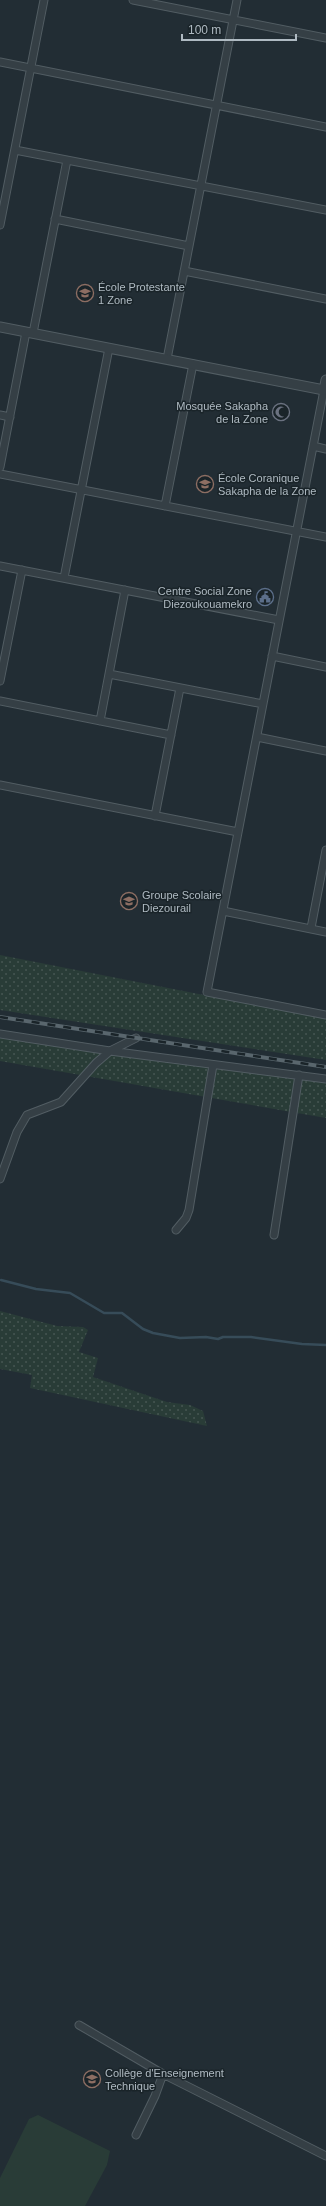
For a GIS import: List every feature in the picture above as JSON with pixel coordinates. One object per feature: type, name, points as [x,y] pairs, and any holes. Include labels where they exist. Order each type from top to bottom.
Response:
[{"type":"street","points":[[0,225],[29,69],[44,0]]},
{"type":"street","points":[[133,0],[326,38]]},
{"type":"street","points":[[167,359],[236,0]]},
{"type":"street","points":[[0,62],[326,127]]},
{"type":"street","points":[[15,150],[326,210]]},
{"type":"street","points":[[0,466],[67,160]]},
{"type":"street","points":[[55,220],[189,246]]},
{"type":"street","points":[[184,271],[326,299]]},
{"type":"street","points":[[0,327],[193,364],[325,387],[207,992],[326,1016]]},
{"type":"street","points":[[64,578],[108,348]]},
{"type":"street","points":[[165,506],[193,364]]},
{"type":"street","points":[[0,415],[10,417]]},
{"type":"street","points":[[313,446],[326,449]]},
{"type":"street","points":[[0,474],[326,538]]},
{"type":"street","points":[[0,566],[279,620]]},
{"type":"street","points":[[0,681],[22,570]]},
{"type":"street","points":[[100,721],[125,590]]},
{"type":"street","points":[[272,656],[326,667]]},
{"type":"street","points":[[109,674],[263,704]]},
{"type":"street","points":[[155,816],[180,688]]},
{"type":"street","points":[[0,701],[171,735]]},
{"type":"street","points":[[257,737],[326,750]]},
{"type":"street","points":[[0,785],[238,832]]},
{"type":"street","points":[[310,928],[326,850]]},
{"type":"street","points":[[223,911],[326,932]]},
{"type":"street","points":[[0,1034],[110,1051],[326,1079]]},
{"type":"street","points":[[0,1179],[17,1132],[27,1114],[57,1104],[65,1098],[96,1063],[110,1051],[136,1038]]},
{"type":"street","points":[[176,1230],[186,1218],[188,1210],[213,1065]]},
{"type":"street","points":[[274,1235],[299,1075]]},
{"type":"street","points":[[79,2025],[163,2074],[326,2156]]},
{"type":"street","points":[[136,2135],[155,2096],[163,2074]]},
{"type":"green space","points":[[0,955],[326,1019],[326,1060],[0,1010]]},
{"type":"green space","points":[[0,1030],[326,1080],[326,1118],[0,1061]]},
{"type":"green space","points":[[0,1311],[57,1326],[83,1327],[88,1330],[79,1352],[98,1358],[93,1377],[167,1402],[190,1405],[203,1411],[207,1426],[30,1388],[32,1375],[0,1369]]},
{"type":"green space","points":[[38,2115],[110,2151],[107,2165],[85,2206],[0,2206],[0,2178],[29,2119]]},
{"type":"waterway","points":[[1,1280],[36,1289],[70,1293],[104,1313],[122,1313],[143,1329],[153,1333],[180,1338],[206,1337],[218,1339],[223,1337],[251,1337],[302,1344],[326,1345]]},
{"type":"railway","points":[[0,1017],[326,1067]]},
{"type":"place","name":"École Protestante 1 Zone","points":[[85,293]]},
{"type":"place","name":"Mosquée Sakapha de la Zone","points":[[281,412]]},
{"type":"place","name":"École Coranique Sakapha de la Zone","points":[[205,484]]},
{"type":"place","name":"Centre Social Zone Diezoukouamekro","points":[[265,597]]},
{"type":"place","name":"Groupe Scolaire Diezourail","points":[[129,901]]},
{"type":"place","name":"Collège d'Enseignement Technique","points":[[92,2079]]}]
